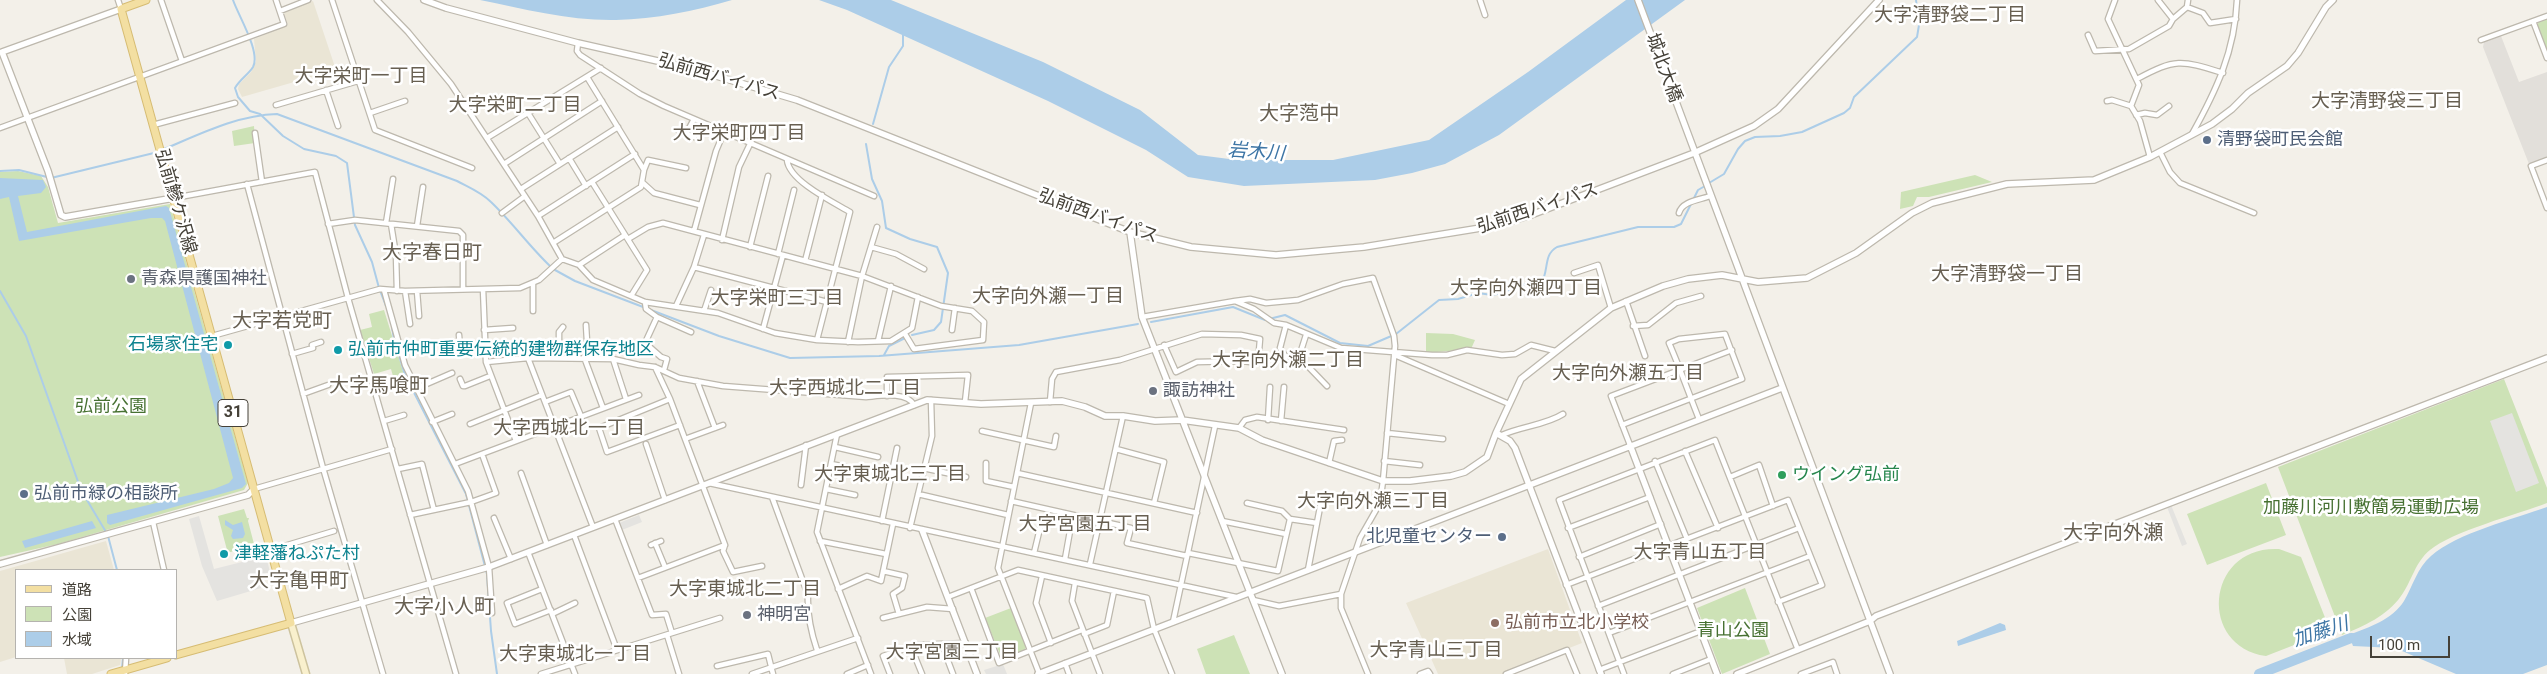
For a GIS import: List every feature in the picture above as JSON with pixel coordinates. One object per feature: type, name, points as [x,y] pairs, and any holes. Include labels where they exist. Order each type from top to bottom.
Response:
[{"type":"main road","points":[[121,9],[146,0]]},
{"type":"main road","name":"弘前鰺ケ沢線","points":[[121,9],[292,623]]},
{"type":"main road","points":[[178,654],[292,623],[306,674]]},
{"type":"main road","points":[[111,674],[164,659]]},
{"type":"street","points":[[118,0],[121,9],[0,50],[48,170],[59,210],[65,217],[315,172],[348,298],[456,674]]},
{"type":"street","points":[[161,0],[182,61]]},
{"type":"street","points":[[0,128],[284,24],[276,0]]},
{"type":"street","points":[[280,11],[308,0]]},
{"type":"street","points":[[332,0],[375,130],[472,168]]},
{"type":"street","points":[[377,0],[408,32],[451,84],[521,189],[562,259],[579,266],[593,280],[631,296],[658,317],[691,332]]},
{"type":"street","name":"弘前西バイパス","points":[[424,0],[446,8],[578,43],[693,68],[797,100],[1130,232],[1191,247],[1250,254],[1276,254],[1364,247],[1499,225],[1548,209],[1694,153],[1754,126],[1778,109],[1879,0]]},
{"type":"street","points":[[1480,0],[1485,16]]},
{"type":"street","name":"城北大橋","points":[[1638,0],[1890,674]]},
{"type":"street","points":[[2115,0],[2108,19],[2125,50],[2137,79],[2139,90],[2131,106]]},
{"type":"street","points":[[2158,0],[2172,19]]},
{"type":"street","points":[[2188,0],[2188,7]]},
{"type":"street","points":[[2190,136],[2211,102],[2223,73],[2236,19],[2236,0]]},
{"type":"street","points":[[292,623],[487,568],[837,434],[932,400],[1031,404],[1062,401],[1085,407],[1105,416],[1123,416],[1155,422],[1182,420],[1239,428],[1262,440],[1383,481],[1431,480],[1466,472],[1487,457],[1509,404],[1522,380],[1555,351],[1611,308],[1663,286],[1688,279],[1722,275],[1758,282],[1795,280],[1815,275],[1856,253],[1912,213],[1950,197],[2006,184],[2094,180],[2150,157],[2190,136],[2232,109],[2248,93],[2287,66],[2298,53],[2326,7],[2333,0]]},
{"type":"street","points":[[2088,35],[2095,51],[2125,50],[2169,26],[2172,19],[2188,7]]},
{"type":"street","points":[[2188,7],[2203,13],[2210,23],[2236,19]]},
{"type":"street","points":[[2482,40],[2547,16]]},
{"type":"street","points":[[2533,22],[2547,58]]},
{"type":"street","points":[[578,43],[577,51],[580,55],[640,94],[750,144],[874,196]]},
{"type":"street","points":[[2137,79],[2174,62],[2186,62],[2223,73]]},
{"type":"street","points":[[487,138],[601,68]]},
{"type":"street","points":[[587,77],[644,170]]},
{"type":"street","points":[[276,105],[358,81]]},
{"type":"street","points":[[326,90],[338,126]]},
{"type":"street","points":[[2107,101],[2112,100],[2119,104],[2131,106]]},
{"type":"street","points":[[370,113],[405,101]]},
{"type":"street","points":[[504,164],[602,101]]},
{"type":"street","points":[[153,125],[235,103]]},
{"type":"street","points":[[2131,106],[2136,115],[2150,157]]},
{"type":"street","points":[[2136,115],[2145,113],[2157,115],[2169,106]]},
{"type":"street","points":[[528,114],[560,164]]},
{"type":"street","points":[[686,134],[694,118]]},
{"type":"street","points":[[521,189],[618,127]]},
{"type":"street","points":[[678,130],[694,137]]},
{"type":"street","points":[[694,232],[716,151],[724,132]]},
{"type":"street","points":[[255,133],[262,182]]},
{"type":"street","points":[[722,240],[739,166],[750,144]]},
{"type":"street","points":[[2160,152],[2170,172],[2180,183],[2254,213]]},
{"type":"street","points":[[538,216],[635,154]]},
{"type":"street","points":[[569,158],[586,186]]},
{"type":"street","points":[[553,243],[641,186],[648,160],[686,168]]},
{"type":"street","points":[[787,160],[788,166],[796,176],[850,212],[817,340]]},
{"type":"street","points":[[2547,160],[2531,166],[2547,208]]},
{"type":"street","points":[[750,247],[768,176]]},
{"type":"street","points":[[393,179],[388,223],[396,255],[398,291]]},
{"type":"street","points":[[592,182],[647,270],[631,296]]},
{"type":"street","points":[[643,183],[654,193],[700,205]]},
{"type":"street","points":[[247,184],[323,468],[383,674]]},
{"type":"street","points":[[417,226],[423,188]]},
{"type":"street","points":[[763,329],[774,288],[794,190]]},
{"type":"street","points":[[805,261],[822,195]]},
{"type":"street","points":[[502,214],[525,196]]},
{"type":"street","points":[[1679,213],[1680,208],[1685,204],[1710,196]]},
{"type":"street","points":[[328,224],[354,220],[453,229],[463,234],[463,289]]},
{"type":"street","points":[[579,266],[626,237],[655,224],[676,225],[722,240],[862,276],[942,306],[972,311],[980,317],[985,329],[983,340],[914,349],[906,334]]},
{"type":"street","points":[[848,342],[862,276],[877,228]]},
{"type":"street","points":[[1130,232],[1142,317],[1282,674]]},
{"type":"street","points":[[676,306],[694,267],[704,235]]},
{"type":"street","points":[[871,247],[896,254],[924,269]]},
{"type":"street","points":[[212,336],[380,290],[417,291],[520,288],[533,283],[562,259]]},
{"type":"street","points":[[1574,273],[1598,265],[1611,308]]},
{"type":"street","points":[[694,267],[826,302]]},
{"type":"street","points":[[1142,317],[1235,301],[1250,300],[1266,303],[1298,300],[1343,284],[1373,278],[1394,336],[1383,481],[1380,503],[1355,552],[1341,594],[1341,608],[1368,674]]},
{"type":"street","points":[[533,283],[534,311]]},
{"type":"street","points":[[878,341],[891,286]]},
{"type":"street","points":[[483,289],[486,362],[516,441]]},
{"type":"street","points":[[380,290],[402,355],[416,389],[455,464],[471,502],[487,568],[492,613]]},
{"type":"street","points":[[704,311],[711,290]]},
{"type":"street","points":[[405,291],[410,324]]},
{"type":"street","points":[[417,291],[419,316]]},
{"type":"street","points":[[1633,326],[1648,325],[1676,303],[1701,296]]},
{"type":"street","points":[[645,305],[676,306],[718,313],[776,333],[817,340],[848,342],[891,341],[906,334],[912,328],[918,297]]},
{"type":"street","points":[[1235,301],[1274,323],[1286,325],[1306,335],[1341,348],[1394,354],[1447,355],[1467,350],[1502,355],[1516,354],[1531,345],[1555,351]]},
{"type":"street","points":[[1626,301],[1633,326],[1645,356]]},
{"type":"street","points":[[952,330],[955,308]]},
{"type":"street","points":[[658,317],[644,340],[661,357],[667,359],[664,370]]},
{"type":"street","points":[[586,325],[586,358],[603,408]]},
{"type":"street","points":[[1286,325],[1280,348],[1286,357]]},
{"type":"street","points":[[559,358],[559,332],[563,327]]},
{"type":"street","points":[[484,330],[513,328]]},
{"type":"street","points":[[1050,402],[1052,379],[1056,372],[1120,360],[1154,348],[1164,345],[1202,334],[1241,335],[1260,339],[1258,363],[1242,361],[1197,362],[1176,372],[1164,345]]},
{"type":"street","points":[[1622,425],[1691,399],[1742,379],[1725,334],[1679,339],[1669,343],[1680,370],[1691,399],[1699,419]]},
{"type":"street","points":[[459,335],[460,347],[484,345]]},
{"type":"street","points":[[1306,335],[1299,357],[1327,386]]},
{"type":"street","points":[[292,354],[313,348],[312,345],[321,342]]},
{"type":"street","points":[[1717,674],[1611,396],[1732,350]]},
{"type":"street","points":[[1394,354],[1509,404]]},
{"type":"street","points":[[528,358],[593,528]]},
{"type":"street","points":[[486,362],[528,358],[613,358],[639,365],[656,367],[679,378],[723,386],[866,397],[908,398],[914,405]]},
{"type":"street","points":[[613,358],[626,399]]},
{"type":"street","points":[[1737,674],[1870,621],[1876,616],[2547,358]]},
{"type":"street","points":[[656,367],[680,424],[725,545],[723,551],[732,572],[762,566]]},
{"type":"street","points":[[416,389],[452,373]]},
{"type":"street","points":[[887,396],[886,377],[968,375],[965,402]]},
{"type":"street","points":[[460,379],[463,386],[490,376]]},
{"type":"street","points":[[697,381],[715,428]]},
{"type":"street","points":[[303,394],[328,385]]},
{"type":"street","points":[[1268,420],[1270,386]]},
{"type":"street","points":[[1281,420],[1284,387]]},
{"type":"street","points":[[1031,404],[998,568],[1038,674],[1782,388]]},
{"type":"street","points":[[545,402],[571,392],[581,416]]},
{"type":"street","points":[[455,464],[639,394]]},
{"type":"street","points":[[470,424],[542,395]]},
{"type":"street","points":[[670,399],[599,428],[607,452],[680,424]]},
{"type":"street","points":[[910,528],[934,425],[932,400]]},
{"type":"street","points":[[432,422],[452,414]]},
{"type":"street","points":[[1502,435],[1525,426],[1550,421],[1563,414]]},
{"type":"street","points":[[384,421],[404,415]]},
{"type":"street","points":[[1090,564],[1123,416]]},
{"type":"street","points":[[1239,428],[1249,418],[1281,420],[1344,430]]},
{"type":"street","points":[[685,439],[723,425]]},
{"type":"street","points":[[1173,622],[1215,426]]},
{"type":"street","points":[[982,431],[1054,447],[1056,436]]},
{"type":"street","points":[[1386,433],[1443,439]]},
{"type":"street","points":[[1496,433],[1502,435],[1515,448],[1565,585],[1600,672],[1620,662],[1701,630]]},
{"type":"street","points":[[837,434],[817,532],[872,674]]},
{"type":"street","points":[[1329,463],[1334,441],[1342,440]]},
{"type":"street","points":[[1624,674],[1586,577],[1559,500],[1656,461],[1715,440],[1798,650]]},
{"type":"street","points":[[646,444],[665,500]]},
{"type":"street","points":[[801,485],[805,476],[806,446]]},
{"type":"street","points":[[835,448],[875,456],[874,450]]},
{"type":"street","points":[[882,521],[898,448]]},
{"type":"street","points":[[0,564],[248,495],[254,490],[392,449]]},
{"type":"street","points":[[1116,450],[1164,462],[1154,503]]},
{"type":"street","points":[[1685,451],[1718,528]]},
{"type":"street","points":[[410,515],[466,504],[496,493],[482,454]]},
{"type":"street","points":[[1384,461],[1420,465]]},
{"type":"street","points":[[1656,461],[1687,539]]},
{"type":"street","points":[[986,463],[986,481],[1014,487]]},
{"type":"street","points":[[398,469],[422,464],[434,510]]},
{"type":"street","points":[[831,464],[851,468]]},
{"type":"street","points":[[1730,477],[1759,465],[1773,506]]},
{"type":"street","points":[[923,468],[966,477]]},
{"type":"street","points":[[521,473],[546,545]]},
{"type":"street","points":[[1017,473],[1197,513]]},
{"type":"street","points":[[709,483],[910,528],[1090,564],[1237,598]]},
{"type":"street","points":[[826,489],[855,495]]},
{"type":"street","points":[[918,494],[1008,515]]},
{"type":"street","points":[[772,497],[808,595],[811,630],[817,650]]},
{"type":"street","points":[[1568,528],[1650,497]]},
{"type":"street","points":[[1565,585],[1788,500],[1822,585],[1778,602]]},
{"type":"street","points":[[1011,501],[1131,528],[1127,543],[1238,562],[1278,571],[1290,519]]},
{"type":"street","points":[[1308,570],[1321,502]]},
{"type":"street","points":[[1248,503],[1282,511],[1290,519],[1316,523]]},
{"type":"street","points":[[494,518],[511,559]]},
{"type":"street","points":[[615,519],[652,615],[666,614],[679,674]]},
{"type":"street","points":[[1222,521],[1286,534]]},
{"type":"street","points":[[153,522],[164,569]]},
{"type":"street","points":[[838,589],[867,576],[880,581],[893,524]]},
{"type":"street","points":[[1034,553],[1041,524]]},
{"type":"street","points":[[1579,557],[1661,524]]},
{"type":"street","points":[[1598,606],[1800,528]]},
{"type":"street","points":[[922,530],[977,674]]},
{"type":"street","points":[[271,550],[334,531]]},
{"type":"street","points":[[1065,559],[1070,531]]},
{"type":"street","points":[[574,535],[617,650]]},
{"type":"street","points":[[661,541],[653,544],[665,567]]},
{"type":"street","points":[[820,541],[886,554]]},
{"type":"street","points":[[638,578],[725,545]]},
{"type":"street","points":[[528,552],[576,674]]},
{"type":"street","points":[[1609,633],[1810,556]]},
{"type":"street","points":[[948,597],[1018,570],[1147,598],[1154,629],[1172,674]]},
{"type":"street","points":[[883,571],[905,576],[902,588],[893,594],[899,614]]},
{"type":"street","points":[[1042,576],[1036,603],[1051,642]]},
{"type":"street","points":[[1075,583],[1072,601],[1100,674]]},
{"type":"street","points":[[971,588],[999,663],[1051,642],[1107,624],[1114,591]]},
{"type":"street","points":[[542,589],[507,603],[515,624],[576,603]]},
{"type":"street","points":[[1253,600],[1279,606],[1341,594]]},
{"type":"street","points":[[882,618],[927,607],[953,609]]},
{"type":"street","points":[[541,674],[720,618]]},
{"type":"street","points":[[752,674],[817,650],[858,638]]},
{"type":"street","points":[[890,674],[883,656],[911,647],[966,643]]},
{"type":"street","points":[[942,645],[953,674]]},
{"type":"street","points":[[911,647],[922,674]]},
{"type":"street","points":[[1506,674],[1568,650],[1577,674]]},
{"type":"street","points":[[717,666],[768,654],[773,674]]},
{"type":"street","points":[[1673,674],[1711,659]]},
{"type":"street","points":[[1800,674],[1833,662],[1837,674]]},
{"type":"street","points":[[1065,663],[1069,674]]},
{"type":"street","points":[[847,674],[868,666]]},
{"type":"street","points":[[1420,674],[1428,671],[1430,674]]},
{"type":"shaded area","points":[[313,1],[336,70],[242,97],[238,89],[239,84],[251,72],[256,61],[254,39],[288,25],[284,13]]},
{"type":"shaded area","points":[[2501,36],[2519,82],[2547,72],[2547,157],[2529,164],[2483,47],[2484,42]]},
{"type":"shaded area","points":[[2512,413],[2539,483],[2516,492],[2490,421]]},
{"type":"shaded area","points":[[2171,505],[2187,544],[2182,546],[2167,507]]},
{"type":"shaded area","points":[[639,515],[642,522],[622,530],[619,523]]},
{"type":"shaded area","points":[[199,516],[214,569],[266,556],[270,572],[258,576],[261,588],[217,601],[202,566],[189,519]]},
{"type":"shaded area","points":[[106,541],[114,569],[15,569],[15,657],[0,662],[0,571]]},
{"type":"shaded area","name":"弘前市立北小学校","points":[[1548,549],[1582,643],[1502,674],[1438,674],[1406,603]]},
{"type":"shaded area","points":[[64,659],[121,659],[120,665],[92,674],[67,674]]},
{"type":"shaded area","points":[[1003,664],[1007,674],[986,674],[984,670]]},
{"type":"green space","points":[[2547,18],[2547,51],[2537,26],[2539,21]]},
{"type":"green space","points":[[254,126],[255,143],[234,146],[232,131]]},
{"type":"green space","name":"弘前公園","points":[[18,171],[41,176],[48,187],[58,223],[170,204],[248,483],[244,490],[58,544],[0,557],[0,172]]},
{"type":"green space","points":[[1975,175],[1992,182],[1929,197],[1917,197],[1913,206],[1900,209],[1901,192]]},
{"type":"green space","points":[[384,310],[406,381],[396,387],[391,369],[374,374],[360,330],[372,327],[369,314]]},
{"type":"green space","points":[[1426,333],[1453,334],[1475,340],[1471,349],[1426,353]]},
{"type":"green space","name":"加藤川河川敷簡易運動広場","points":[[2504,379],[2547,488],[2547,503],[2469,530],[2440,543],[2421,560],[2405,590],[2389,609],[2367,624],[2342,635],[2278,467]]},
{"type":"green space","points":[[2266,483],[2286,535],[2207,565],[2187,514]]},
{"type":"green space","points":[[244,509],[247,518],[249,518],[248,521],[254,544],[257,544],[259,552],[238,555],[237,551],[230,552],[227,550],[218,516]]},
{"type":"green space","points":[[2279,549],[2301,557],[2326,620],[2323,631],[2309,636],[2307,640],[2266,656],[2244,648],[2229,634],[2221,617],[2219,597],[2225,578],[2236,563],[2255,552]]},
{"type":"green space","name":"青山公園","points":[[1745,588],[1770,654],[1722,674],[1697,608]]},
{"type":"green space","points":[[1011,608],[1026,647],[1024,651],[1002,659],[985,618]]},
{"type":"green space","points":[[1234,635],[1250,674],[1206,674],[1197,649]]},
{"type":"water","points":[[480,0],[732,0],[675,14],[646,18],[599,20],[531,11]]},
{"type":"water","name":"岩木川","points":[[819,0],[891,0],[1043,62],[1140,110],[1198,155],[1237,160],[1333,160],[1429,140],[1528,72],[1626,0],[1685,0],[1499,135],[1445,164],[1375,180],[1244,186],[1188,177],[1146,150],[1048,101],[847,10]]},
{"type":"water","points":[[0,178],[43,180],[46,187],[41,193],[18,196],[27,232],[166,206],[169,208],[246,484],[242,488],[110,525],[107,523],[107,515],[214,489],[229,483],[233,478],[165,221],[162,218],[151,218],[19,241],[9,197],[0,199]]},
{"type":"water","points":[[2547,507],[2547,665],[2523,674],[2456,674],[2395,648],[2353,646],[2349,635],[2380,622],[2399,608],[2422,566],[2442,548],[2470,534]]},
{"type":"water","points":[[225,520],[233,525],[242,522],[245,534],[243,538],[233,539],[231,536],[233,530],[225,525]]},
{"type":"water","points":[[92,521],[96,528],[25,548],[22,541]]},
{"type":"water","points":[[2000,623],[2005,625],[2006,630],[1958,646],[1957,641]]},
{"type":"waterway","points":[[233,0],[252,43],[255,60],[251,70],[235,88],[238,97],[250,111],[260,114],[283,136],[304,149],[336,156],[347,163],[355,225],[372,262],[386,306]]},
{"type":"waterway","points":[[1709,183],[1724,174],[1738,149],[1745,141],[1755,137],[1780,136],[1802,132],[1844,113],[1850,108],[1854,97],[1917,37],[1919,25],[1916,0]]},
{"type":"waterway","points":[[873,124],[889,67],[903,46],[903,33]]},
{"type":"waterway","points":[[162,150],[233,122],[262,115],[277,114],[457,181],[474,190],[487,198],[550,266]]},
{"type":"waterway","points":[[866,144],[872,179],[882,201],[886,228],[910,239],[937,247],[948,273],[941,322],[934,330],[912,335]]},
{"type":"waterway","points":[[51,178],[158,152]]},
{"type":"waterway","points":[[0,171],[19,170],[47,177]]},
{"type":"waterway","points":[[1151,322],[1233,307],[1265,320],[1285,315],[1340,343],[1368,346],[1396,334],[1439,300],[1458,299],[1478,293],[1492,295],[1502,293],[1544,277],[1550,253],[1557,247],[1638,227],[1674,227],[1681,224],[1698,190],[1705,186]]},
{"type":"waterway","points":[[555,270],[575,281],[719,336],[790,358],[879,356],[1019,345],[1138,324]]},
{"type":"waterway","points":[[0,291],[26,336],[81,490],[106,532]]},
{"type":"waterway","points":[[392,327],[405,375],[466,494],[487,574],[491,631],[497,674]]},
{"type":"waterway","points":[[884,355],[889,346],[905,338]]},
{"type":"waterway","points":[[108,536],[117,569]]},
{"type":"waterway","name":"加藤川","points":[[2259,674],[2351,638],[2364,639]]},
{"type":"waterway","points":[[122,668],[123,659]]},
{"type":"place","name":"清野袋町民会館","points":[[2207,140]]},
{"type":"place","name":"青森県護国神社","points":[[131,279]]},
{"type":"place","name":"石場家住宅","points":[[228,345]]},
{"type":"place","name":"弘前市仲町重要伝統的建物群保存地区","points":[[338,350]]},
{"type":"place","name":"諏訪神社","points":[[1153,391]]},
{"type":"place","name":"ウイング弘前","points":[[1782,475]]},
{"type":"place","name":"弘前市緑の相談所","points":[[24,494]]},
{"type":"place","name":"北児童センター","points":[[1502,537]]},
{"type":"place","name":"津軽藩ねぷた村","points":[[224,554]]},
{"type":"place","name":"神明宮","points":[[747,615]]},
{"type":"place","name":"弘前市立北小学校","points":[[1495,623]]},
{"type":"district","name":"大字清野袋二丁目","points":[[1950,16]]},
{"type":"district","name":"大字栄町一丁目","points":[[361,77]]},
{"type":"district","name":"大字清野袋三丁目","points":[[2387,102]]},
{"type":"district","name":"大字栄町二丁目","points":[[515,106]]},
{"type":"district","name":"大字萢中","points":[[1299,115]]},
{"type":"district","name":"大字栄町四丁目","points":[[739,134]]},
{"type":"district","name":"大字春日町","points":[[432,254]]},
{"type":"district","name":"大字清野袋一丁目","points":[[2007,275]]},
{"type":"district","name":"大字向外瀬四丁目","points":[[1526,289]]},
{"type":"district","name":"大字向外瀬一丁目","points":[[1048,297]]},
{"type":"district","name":"大字栄町三丁目","points":[[777,299]]},
{"type":"district","name":"大字若党町","points":[[282,322]]},
{"type":"district","name":"大字向外瀬二丁目","points":[[1288,361]]},
{"type":"district","name":"大字向外瀬五丁目","points":[[1628,374]]},
{"type":"district","name":"大字馬喰町","points":[[379,387]]},
{"type":"district","name":"大字西城北二丁目","points":[[845,389]]},
{"type":"district","name":"大字西城北一丁目","points":[[569,429]]},
{"type":"district","name":"大字東城北三丁目","points":[[890,475]]},
{"type":"district","name":"大字向外瀬三丁目","points":[[1373,502]]},
{"type":"district","name":"大字宮園五丁目","points":[[1085,525]]},
{"type":"district","name":"大字向外瀬","points":[[2113,534]]},
{"type":"district","name":"大字青山五丁目","points":[[1700,553]]},
{"type":"district","name":"大字亀甲町","points":[[299,582]]},
{"type":"district","name":"大字東城北二丁目","points":[[745,590]]},
{"type":"district","name":"大字小人町","points":[[444,608]]},
{"type":"district","name":"大字青山三丁目","points":[[1436,651]]},
{"type":"district","name":"大字宮園三丁目","points":[[952,653]]},
{"type":"district","name":"大字東城北一丁目","points":[[575,655]]}]
